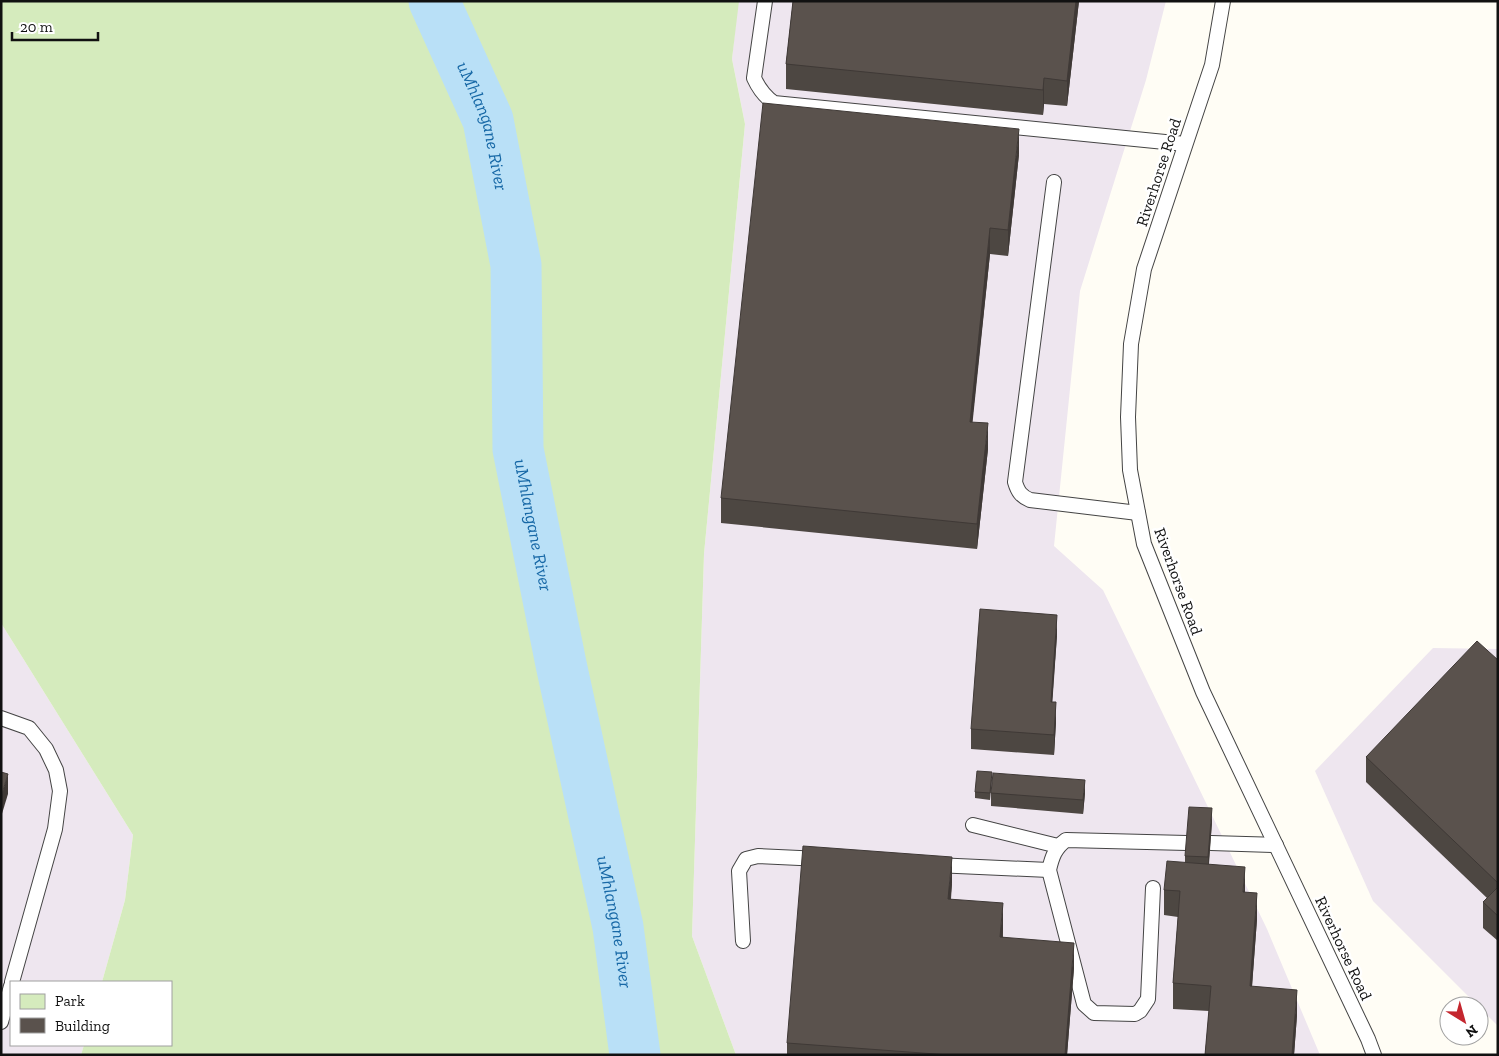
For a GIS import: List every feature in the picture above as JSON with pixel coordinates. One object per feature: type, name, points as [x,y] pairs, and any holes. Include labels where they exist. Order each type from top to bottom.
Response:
[{"type":"lane","points":[[765,1],[754,78],[759,89],[774,103],[1185,144]]},
{"type":"lane","name":"Riverhorse Road","points":[[1223,1],[1212,65],[1144,269],[1131,344],[1128,417],[1130,470],[1144,544],[1203,692],[1374,1055]]},
{"type":"lane","points":[[1054,182],[1015,482],[1017,490],[1022,496],[1030,500],[1138,513]]},
{"type":"lane","points":[[1,718],[29,728],[46,749],[56,770],[60,791],[55,829],[12,981]]},
{"type":"lane","points":[[973,825],[1058,846]]},
{"type":"lane","points":[[1153,888],[1148,999],[1140,1011],[1135,1014],[1094,1013],[1084,1004],[1049,870],[1052,856],[1058,846],[1066,840],[1187,843]]},
{"type":"lane","points":[[1211,843],[1276,845]]},
{"type":"lane","points":[[743,941],[739,872],[746,860],[758,856],[832,860]]},
{"type":"lane","points":[[921,864],[1049,870]]},
{"type":"lane","points":[[1,1022],[10,990]]},
{"type":"shaded area","points":[[738,1],[1166,1],[1146,80],[1080,291],[1054,546],[1103,590],[1267,929],[1320,1055],[736,1055],[692,936],[704,554],[745,124],[732,59]]},
{"type":"shaded area","points":[[1,623],[133,835],[125,900],[102,981],[10,981],[10,1046],[84,1046],[81,1055],[1,1055]]},
{"type":"shaded area","points":[[1433,648],[1498,649],[1498,1026],[1489,1017],[1489,996],[1468,996],[1373,901],[1315,771]]},
{"type":"green space","points":[[1,1],[739,1],[732,59],[745,124],[704,554],[692,936],[736,1055],[81,1055],[84,1046],[172,1046],[172,981],[102,981],[125,900],[133,835],[1,623]]},
{"type":"building","points":[[793,1],[1076,1],[1067,81],[1044,78],[1043,90],[786,64]]},
{"type":"building","points":[[763,103],[1019,129],[1008,230],[990,228],[970,422],[988,423],[977,524],[721,498]]},
{"type":"building","points":[[980,609],[1057,615],[1051,702],[1056,702],[1054,735],[971,729]]},
{"type":"building","points":[[1477,641],[1498,660],[1498,883],[1366,757]]},
{"type":"building","points":[[977,771],[992,772],[990,793],[975,792]]},
{"type":"building","points":[[1,772],[8,774],[1,797]]},
{"type":"building","points":[[993,773],[1085,780],[1083,800],[991,793]]},
{"type":"building","points":[[1189,807],[1212,808],[1208,857],[1185,856]]},
{"type":"building","points":[[803,846],[952,857],[948,899],[1003,903],[1000,937],[1074,943],[1065,1055],[949,1055],[787,1043]]},
{"type":"building","points":[[1167,861],[1245,867],[1243,892],[1257,893],[1250,986],[1297,990],[1292,1055],[1205,1055],[1211,986],[1173,983],[1180,891],[1164,890]]},
{"type":"building","points":[[1498,887],[1498,916],[1483,902]]},
{"type":"waterway","name":"uMhlangane River","points":[[434,1],[488,120],[516,265],[518,449],[561,664],[618,927],[635,1055]]}]
